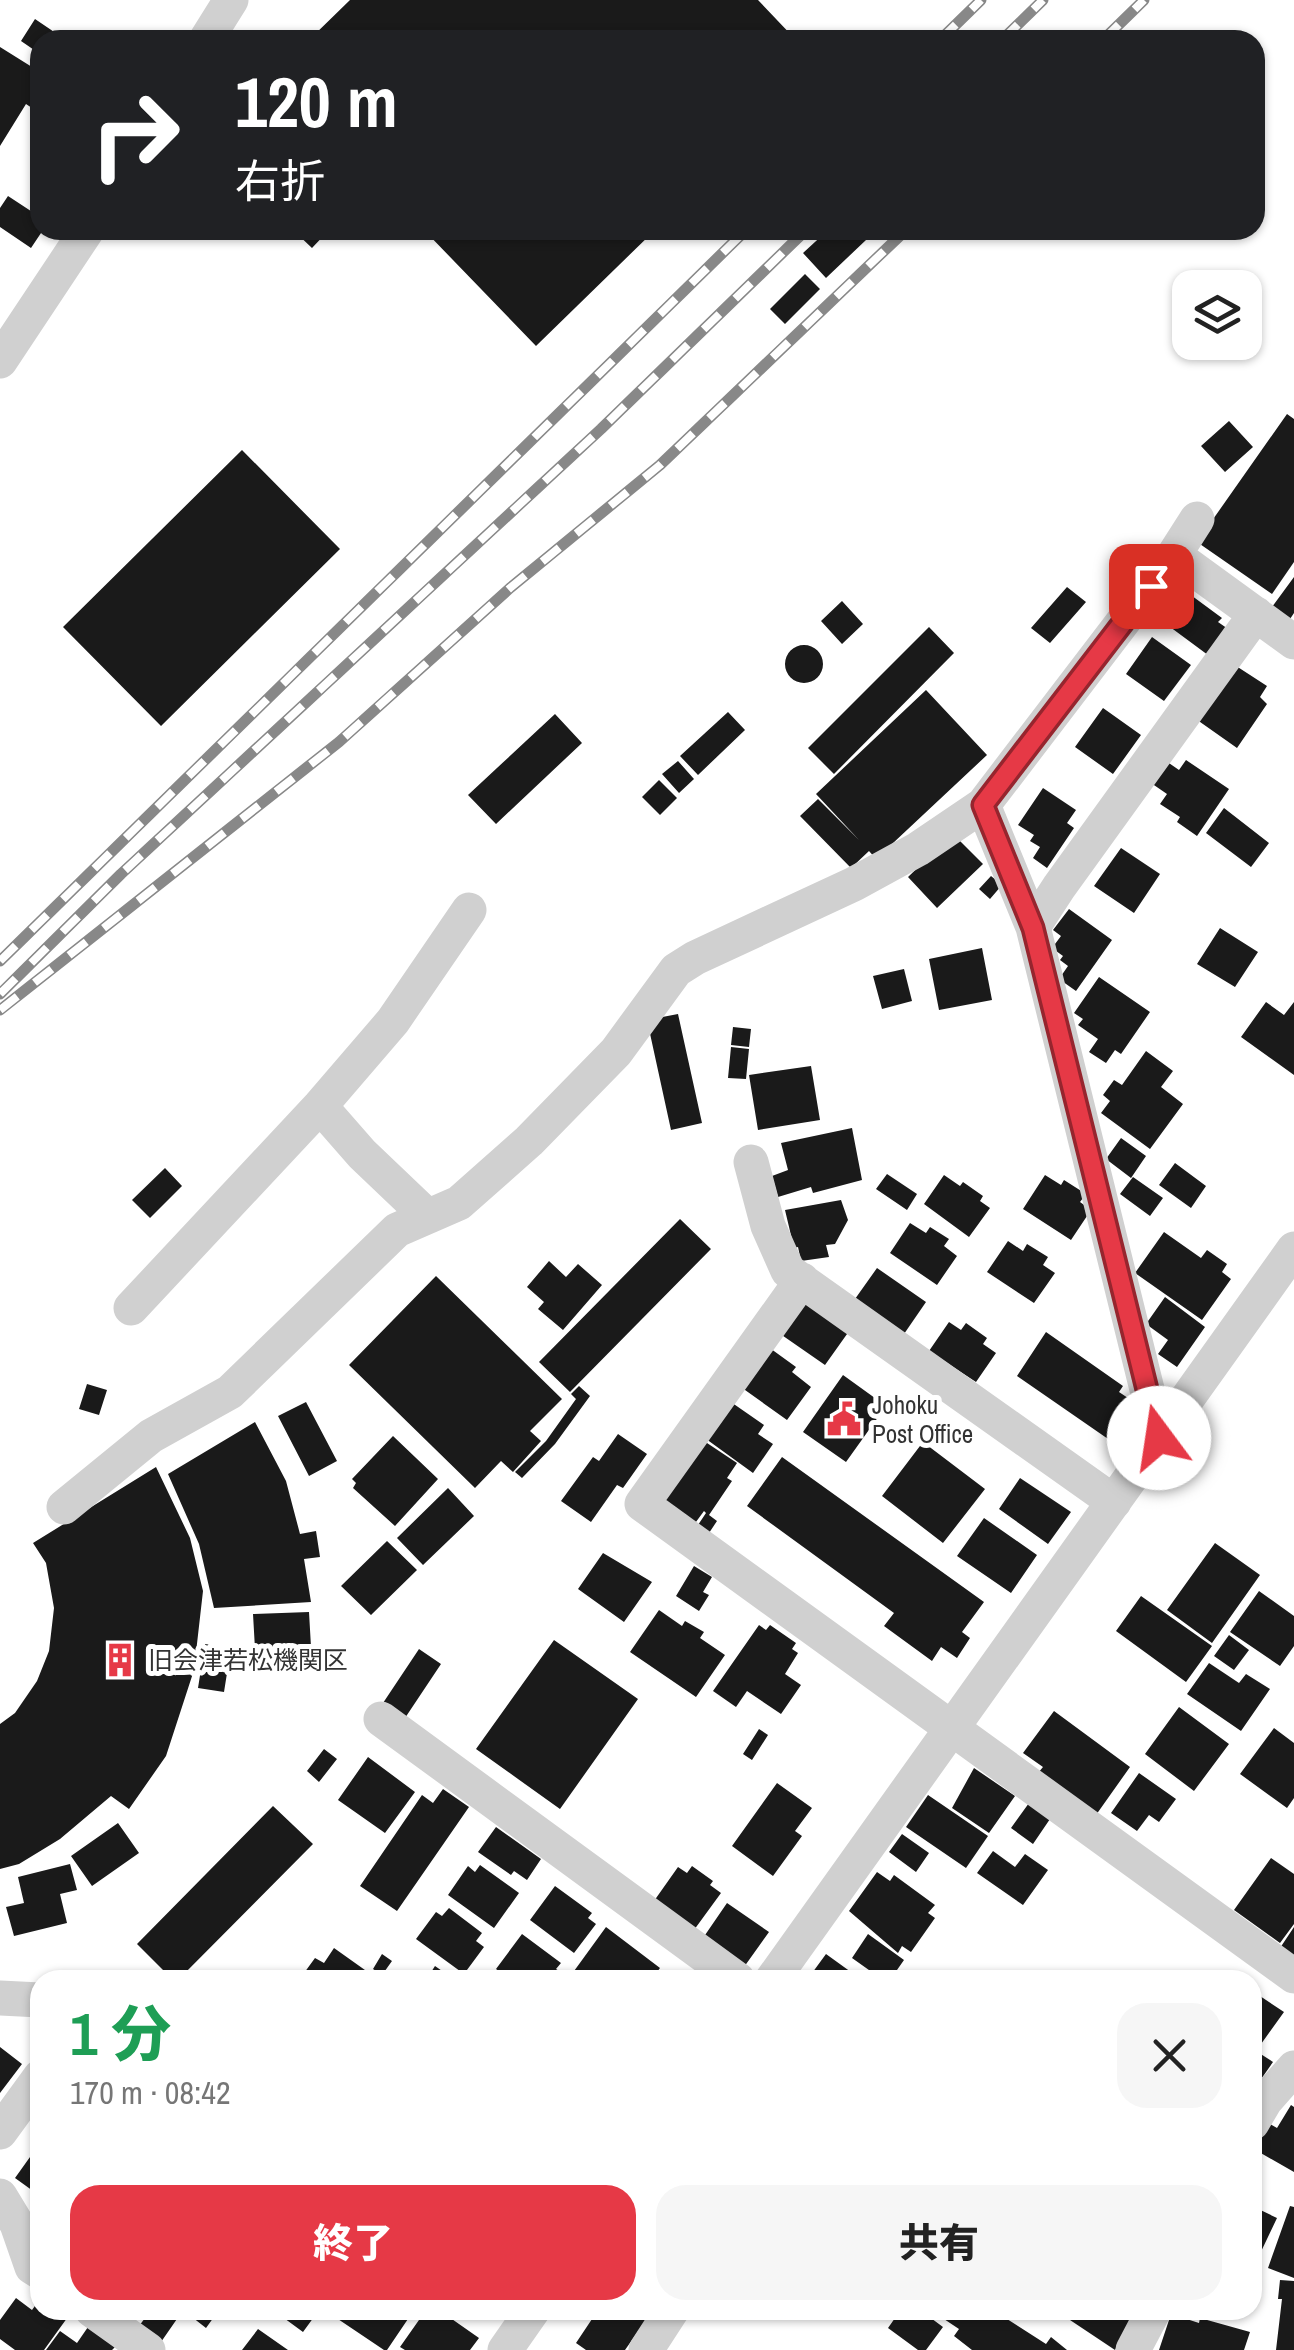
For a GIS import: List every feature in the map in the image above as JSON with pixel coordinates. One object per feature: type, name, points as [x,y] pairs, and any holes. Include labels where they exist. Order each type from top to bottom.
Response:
[{"type":"street","points":[[212,30],[231,0]]},
{"type":"street","points":[[0,361],[80,240]]},
{"type":"street","points":[[64,1507],[151,1436],[230,1392],[396,1230],[459,1203],[529,1140],[616,1052],[676,970],[854,884],[983,805],[1198,518]]},
{"type":"street","points":[[1174,555],[1294,642]]},
{"type":"street","points":[[1033,928],[1058,887],[1256,614]]},
{"type":"street","points":[[983,805],[1033,928],[1159,1438]]},
{"type":"street","points":[[131,1308],[320,1106],[393,1021],[468,910]]},
{"type":"street","points":[[320,1106],[362,1154],[426,1215]]},
{"type":"street","points":[[751,1162],[768,1226],[788,1271],[1114,1502]]},
{"type":"street","points":[[779,1970],[1294,1249]]},
{"type":"street","points":[[802,1280],[642,1504],[1294,1976]]},
{"type":"street","points":[[380,1719],[724,1970]]},
{"type":"street","points":[[0,1998],[30,2000]]},
{"type":"street","points":[[1262,2105],[1294,2068]]},
{"type":"street","points":[[0,2132],[30,2091]]},
{"type":"street","points":[[0,2196],[17,2224],[30,2261]]},
{"type":"street","points":[[106,2320],[148,2350]]},
{"type":"street","points":[[504,2350],[526,2320]]},
{"type":"street","points":[[646,2350],[666,2320]]},
{"type":"street","points":[[1133,2350],[1149,2320]]},
{"type":"building","points":[[350,0],[758,0],[786,30],[319,30]]},
{"type":"building","points":[[35,19],[51,30],[30,30],[30,47],[21,41]]},
{"type":"building","points":[[0,47],[30,66],[30,107],[26,104],[0,146]]},
{"type":"building","points":[[8,196],[30,210],[30,240],[36,240],[31,248],[0,227],[0,208]]},
{"type":"building","points":[[304,240],[320,240],[312,248]]},
{"type":"building","points":[[434,240],[645,240],[536,346]]},
{"type":"building","points":[[817,240],[866,240],[826,278],[803,253]]},
{"type":"building","points":[[805,274],[820,289],[785,324],[770,309]]},
{"type":"building","points":[[1287,414],[1294,419],[1294,562],[1272,594],[1197,542]]},
{"type":"building","points":[[1229,421],[1253,447],[1225,472],[1201,446]]},
{"type":"building","points":[[242,450],[340,549],[161,726],[63,627]]},
{"type":"building","points":[[1294,577],[1294,613],[1290,619],[1272,607]]},
{"type":"building","points":[[1067,587],[1086,602],[1050,643],[1031,628]]},
{"type":"building","points":[[1184,590],[1222,618],[1218,622],[1231,631],[1212,658],[1162,621]]},
{"type":"building","points":[[842,601],[863,624],[842,644],[821,621]]},
{"type":"building","points":[[929,627],[954,653],[834,774],[808,748]]},
{"type":"building","points":[[1152,637],[1191,665],[1164,701],[1126,674]]},
{"type":"building","points":[[804,645],[817,651],[823,664],[817,677],[804,683],[791,677],[785,664],[791,651]]},
{"type":"building","points":[[1230,662],[1267,686],[1260,697],[1267,704],[1237,748],[1193,717]]},
{"type":"building","points":[[926,690],[987,755],[876,859],[869,851],[851,868],[800,816],[818,799],[859,840],[816,794]]},
{"type":"building","points":[[1103,708],[1141,735],[1113,774],[1075,747]]},
{"type":"building","points":[[728,712],[745,730],[698,775],[680,756]]},
{"type":"building","points":[[555,714],[582,743],[496,824],[468,795]]},
{"type":"building","points":[[1186,760],[1229,789],[1197,836],[1177,822],[1180,817],[1160,804],[1167,794],[1151,783],[1166,761],[1179,770]]},
{"type":"building","points":[[678,761],[694,779],[679,793],[662,774]]},
{"type":"building","points":[[659,780],[677,798],[660,815],[642,797]]},
{"type":"building","points":[[1043,788],[1076,810],[1067,823],[1074,828],[1047,868],[1033,858],[1040,847],[1030,841],[1034,835],[1018,825]]},
{"type":"building","points":[[1224,808],[1269,843],[1251,867],[1206,833]]},
{"type":"building","points":[[953,834],[983,864],[937,908],[908,877]]},
{"type":"building","points":[[1121,848],[1160,874],[1134,913],[1094,886]]},
{"type":"building","points":[[991,876],[1002,885],[990,899],[979,889]]},
{"type":"building","points":[[1069,909],[1112,940],[1076,991],[1059,979],[1068,966],[1052,948],[1061,936],[1053,930]]},
{"type":"building","points":[[1220,928],[1258,952],[1235,987],[1197,964]]},
{"type":"building","points":[[982,948],[992,1000],[939,1010],[929,959]]},
{"type":"building","points":[[904,969],[912,1001],[882,1009],[873,976]]},
{"type":"building","points":[[1099,977],[1150,1012],[1121,1054],[1115,1050],[1106,1063],[1089,1052],[1098,1039],[1078,1025],[1083,1019],[1074,1013]]},
{"type":"building","points":[[1266,1002],[1284,1015],[1294,1002],[1294,1075],[1241,1037]]},
{"type":"building","points":[[678,1014],[702,1123],[671,1130],[649,1029],[652,1019]]},
{"type":"building","points":[[733,1027],[751,1029],[749,1047],[731,1045]]},
{"type":"building","points":[[731,1047],[749,1049],[746,1079],[728,1078]]},
{"type":"building","points":[[1146,1051],[1173,1071],[1161,1087],[1183,1104],[1150,1149],[1101,1113],[1110,1101],[1103,1095],[1114,1080],[1122,1085]]},
{"type":"building","points":[[811,1066],[820,1120],[758,1130],[749,1075]]},
{"type":"building","points":[[852,1128],[862,1180],[813,1193],[811,1187],[778,1197],[772,1176],[788,1170],[781,1143]]},
{"type":"building","points":[[1121,1138],[1146,1156],[1131,1178],[1106,1159]]},
{"type":"building","points":[[1175,1163],[1206,1186],[1191,1208],[1159,1185]]},
{"type":"building","points":[[165,1168],[182,1186],[150,1218],[132,1200]]},
{"type":"building","points":[[887,1174],[917,1194],[907,1210],[876,1189]]},
{"type":"building","points":[[944,1175],[983,1196],[980,1201],[990,1208],[969,1237],[924,1204]]},
{"type":"building","points":[[1045,1175],[1061,1185],[1064,1180],[1086,1194],[1080,1202],[1091,1210],[1071,1240],[1023,1209]]},
{"type":"building","points":[[1133,1177],[1163,1198],[1150,1216],[1120,1194]]},
{"type":"building","points":[[841,1200],[848,1220],[835,1244],[826,1245],[829,1257],[801,1261],[785,1210]]},
{"type":"building","points":[[680,1219],[711,1249],[570,1392],[539,1362]]},
{"type":"building","points":[[910,1223],[926,1233],[930,1227],[949,1239],[944,1246],[957,1256],[937,1285],[890,1253]]},
{"type":"building","points":[[1164,1232],[1201,1258],[1207,1250],[1227,1264],[1222,1272],[1231,1279],[1202,1320],[1135,1273]]},
{"type":"building","points":[[1008,1241],[1023,1251],[1027,1244],[1048,1257],[1043,1265],[1055,1273],[1034,1303],[987,1272]]},
{"type":"building","points":[[549,1261],[566,1277],[578,1264],[602,1285],[563,1330],[538,1309],[544,1302],[527,1287]]},
{"type":"building","points":[[877,1268],[926,1302],[904,1334],[855,1299]]},
{"type":"building","points":[[436,1276],[562,1399],[530,1431],[541,1441],[513,1472],[501,1461],[475,1488],[349,1365]]},
{"type":"building","points":[[802,1293],[852,1327],[825,1365],[776,1331]]},
{"type":"building","points":[[1165,1297],[1205,1327],[1177,1367],[1158,1354],[1168,1340],[1146,1324]]},
{"type":"building","points":[[949,1322],[961,1330],[966,1323],[987,1338],[983,1344],[996,1353],[976,1382],[929,1351]]},
{"type":"building","points":[[1046,1332],[1123,1386],[1119,1392],[1137,1404],[1111,1441],[1017,1376]]},
{"type":"building","points":[[767,1346],[796,1367],[792,1372],[811,1387],[787,1420],[738,1385]]},
{"type":"building","points":[[843,1375],[886,1406],[846,1462],[803,1432]]},
{"type":"building","points":[[87,1384],[107,1390],[99,1415],[79,1409]]},
{"type":"building","points":[[579,1386],[590,1396],[555,1444],[522,1478],[515,1472],[546,1441],[576,1399],[571,1394]]},
{"type":"building","points":[[728,1400],[764,1425],[758,1434],[773,1444],[753,1473],[702,1436]]},
{"type":"building","points":[[306,1402],[337,1461],[309,1476],[278,1416]]},
{"type":"building","points":[[255,1422],[286,1481],[300,1534],[316,1531],[320,1557],[304,1559],[311,1602],[214,1608],[199,1544],[168,1474]]},
{"type":"building","points":[[618,1434],[647,1454],[623,1488],[617,1485],[591,1522],[561,1501],[593,1457],[599,1461]]},
{"type":"building","points":[[393,1436],[438,1479],[395,1526],[353,1488],[356,1483],[352,1479]]},
{"type":"building","points":[[701,1439],[737,1463],[727,1478],[732,1481],[709,1515],[717,1521],[707,1536],[696,1528],[704,1511],[693,1526],[658,1502]]},
{"type":"building","points":[[923,1442],[985,1489],[943,1543],[882,1496]]},
{"type":"building","points":[[782,1457],[984,1602],[962,1632],[970,1638],[957,1658],[941,1647],[932,1661],[884,1626],[894,1613],[747,1506]]},
{"type":"building","name":"旧会津若松機関区","points":[[156,1467],[190,1538],[203,1591],[194,1670],[166,1756],[129,1809],[111,1796],[60,1839],[19,1864],[0,1869],[0,1724],[15,1713],[37,1681],[49,1651],[54,1608],[46,1563],[33,1543]]},
{"type":"building","points":[[1020,1478],[1071,1512],[1048,1544],[999,1509]]},
{"type":"building","points":[[448,1488],[474,1516],[423,1565],[397,1538]]},
{"type":"building","points":[[984,1518],[1037,1555],[1011,1593],[957,1556]]},
{"type":"building","points":[[387,1541],[417,1570],[371,1615],[341,1586]]},
{"type":"building","points":[[1215,1543],[1260,1575],[1212,1643],[1167,1610]]},
{"type":"building","points":[[603,1553],[652,1582],[624,1622],[578,1589]]},
{"type":"building","points":[[694,1566],[712,1577],[703,1592],[709,1595],[699,1611],[676,1596]]},
{"type":"building","points":[[1259,1591],[1294,1616],[1294,1646],[1280,1666],[1230,1632]]},
{"type":"building","points":[[1141,1596],[1212,1646],[1186,1682],[1116,1631]]},
{"type":"building","points":[[659,1610],[682,1626],[685,1621],[704,1632],[700,1638],[725,1655],[696,1697],[630,1652]]},
{"type":"building","points":[[309,1612],[311,1647],[255,1649],[253,1614]]},
{"type":"building","points":[[759,1625],[766,1630],[770,1625],[796,1643],[792,1649],[798,1653],[785,1674],[801,1685],[781,1714],[747,1691],[736,1707],[713,1691]]},
{"type":"building","points":[[1229,1635],[1249,1650],[1234,1670],[1214,1656]]},
{"type":"building","points":[[554,1640],[638,1699],[560,1809],[476,1749]]},
{"type":"building","points":[[205,1644],[231,1648],[224,1692],[198,1688]]},
{"type":"building","points":[[419,1649],[441,1664],[405,1718],[383,1703]]},
{"type":"building","points":[[1209,1663],[1239,1683],[1246,1674],[1270,1689],[1241,1731],[1187,1694]]},
{"type":"building","points":[[1179,1707],[1229,1744],[1194,1791],[1145,1754]]},
{"type":"building","points":[[1054,1711],[1130,1767],[1096,1815],[1038,1773],[1043,1767],[1023,1753]]},
{"type":"building","points":[[1274,1728],[1294,1743],[1294,1798],[1287,1808],[1240,1774]]},
{"type":"building","points":[[759,1729],[768,1735],[752,1760],[743,1754]]},
{"type":"building","points":[[324,1749],[337,1759],[319,1782],[307,1771]]},
{"type":"building","points":[[368,1757],[415,1792],[385,1833],[338,1800]]},
{"type":"building","points":[[974,1768],[1015,1796],[989,1833],[952,1808]]},
{"type":"building","points":[[1139,1773],[1176,1799],[1159,1822],[1149,1815],[1137,1831],[1111,1813]]},
{"type":"building","points":[[777,1783],[812,1808],[795,1831],[802,1836],[773,1876],[732,1846]]},
{"type":"building","points":[[443,1789],[469,1807],[397,1911],[360,1886],[422,1795],[433,1803]]},
{"type":"building","points":[[928,1795],[988,1836],[966,1868],[906,1827]]},
{"type":"building","points":[[1029,1803],[1050,1819],[1033,1844],[1011,1828]]},
{"type":"building","points":[[273,1806],[313,1844],[188,1970],[163,1970],[137,1944]]},
{"type":"building","points":[[118,1823],[139,1853],[92,1886],[71,1856]]},
{"type":"building","points":[[496,1827],[541,1859],[527,1880],[514,1871],[511,1875],[478,1852]]},
{"type":"building","points":[[902,1834],[929,1853],[916,1872],[889,1852]]},
{"type":"building","points":[[993,1851],[1015,1867],[1025,1854],[1048,1870],[1023,1905],[977,1873]]},
{"type":"building","points":[[1271,1858],[1294,1874],[1294,1924],[1280,1943],[1234,1910]]},
{"type":"building","points":[[70,1864],[77,1890],[60,1894],[67,1923],[14,1936],[6,1907],[24,1903],[18,1877]]},
{"type":"building","points":[[480,1865],[519,1893],[494,1928],[448,1895],[468,1866],[475,1872]]},
{"type":"building","points":[[692,1866],[713,1881],[710,1885],[721,1893],[694,1930],[654,1901],[678,1867],[687,1873]]},
{"type":"building","points":[[877,1872],[890,1881],[894,1875],[935,1905],[928,1913],[935,1918],[911,1952],[902,1946],[898,1953],[849,1911]]},
{"type":"building","points":[[555,1886],[592,1913],[588,1918],[596,1924],[574,1953],[530,1920]]},
{"type":"building","points":[[727,1903],[769,1932],[744,1967],[703,1938]]},
{"type":"building","points":[[449,1908],[482,1933],[476,1941],[484,1947],[467,1970],[459,1970],[416,1939],[436,1912],[442,1916]]},
{"type":"building","points":[[606,1927],[660,1968],[658,1970],[575,1970]]},
{"type":"building","points":[[1294,1927],[1294,1959],[1280,1948]]},
{"type":"building","points":[[522,1934],[561,1963],[558,1970],[496,1969]]},
{"type":"building","points":[[868,1934],[904,1960],[897,1970],[869,1970],[852,1958]]},
{"type":"building","points":[[334,1948],[365,1970],[306,1970],[315,1958],[324,1963]]},
{"type":"building","points":[[382,1954],[392,1961],[386,1970],[373,1969]]},
{"type":"building","points":[[826,1954],[848,1970],[814,1970]]},
{"type":"building","points":[[1262,1997],[1284,2012],[1262,2043]]},
{"type":"building","points":[[0,2047],[22,2064],[0,2093]]},
{"type":"building","points":[[1262,2055],[1273,2062],[1262,2078]]},
{"type":"building","points":[[1291,2105],[1294,2107],[1294,2172],[1262,2154],[1265,2121],[1277,2128]]},
{"type":"building","points":[[30,2157],[30,2189],[15,2178]]},
{"type":"building","points":[[1290,2206],[1294,2207],[1294,2278],[1268,2268]]},
{"type":"building","points":[[1262,2211],[1277,2218],[1262,2250]]},
{"type":"building","points":[[1280,2280],[1294,2281],[1294,2350],[1276,2350],[1282,2299],[1278,2299]]},
{"type":"building","points":[[16,2298],[30,2308],[30,2320],[66,2320],[44,2350],[15,2350],[0,2339],[0,2320]]},
{"type":"building","points":[[144,2320],[176,2320],[161,2342],[139,2326]]},
{"type":"building","points":[[196,2320],[212,2320],[206,2328]]},
{"type":"building","points":[[287,2320],[312,2320],[303,2332]]},
{"type":"building","points":[[339,2320],[407,2320],[384,2350]]},
{"type":"building","points":[[419,2320],[453,2320],[479,2338],[470,2350],[400,2347]]},
{"type":"building","points":[[591,2320],[646,2320],[625,2350],[586,2350],[576,2343]]},
{"type":"building","points":[[894,2320],[934,2320],[943,2327],[926,2350],[918,2350],[888,2328]]},
{"type":"building","points":[[946,2320],[1009,2320],[1046,2344],[1051,2337],[1067,2350],[972,2350],[954,2336],[959,2329]]},
{"type":"building","points":[[1070,2320],[1132,2320],[1115,2350]]},
{"type":"building","points":[[1169,2320],[1207,2320],[1250,2332],[1244,2350],[1159,2350]]},
{"type":"building","points":[[88,2327],[115,2347],[46,2350],[60,2331],[77,2343]]},
{"type":"building","points":[[258,2329],[288,2350],[242,2350]]},
{"type":"railway","points":[[950,30],[981,0]]},
{"type":"railway","points":[[1012,30],[1043,0]]},
{"type":"railway","points":[[1113,30],[1144,0]]},
{"type":"railway","points":[[0,961],[736,240]]},
{"type":"railway","points":[[0,994],[121,874],[601,429],[796,240]]},
{"type":"railway","points":[[0,1010],[339,742],[510,588],[660,465],[896,240]]},
{"type":"place","name":"Johoku Post Office","points":[[844,1419]]},
{"type":"place","name":"旧会津若松機関区","points":[[120,1660]]},
{"type":"route","points":[[1151,586],[983,805],[1033,928],[1159,1438]]}]
